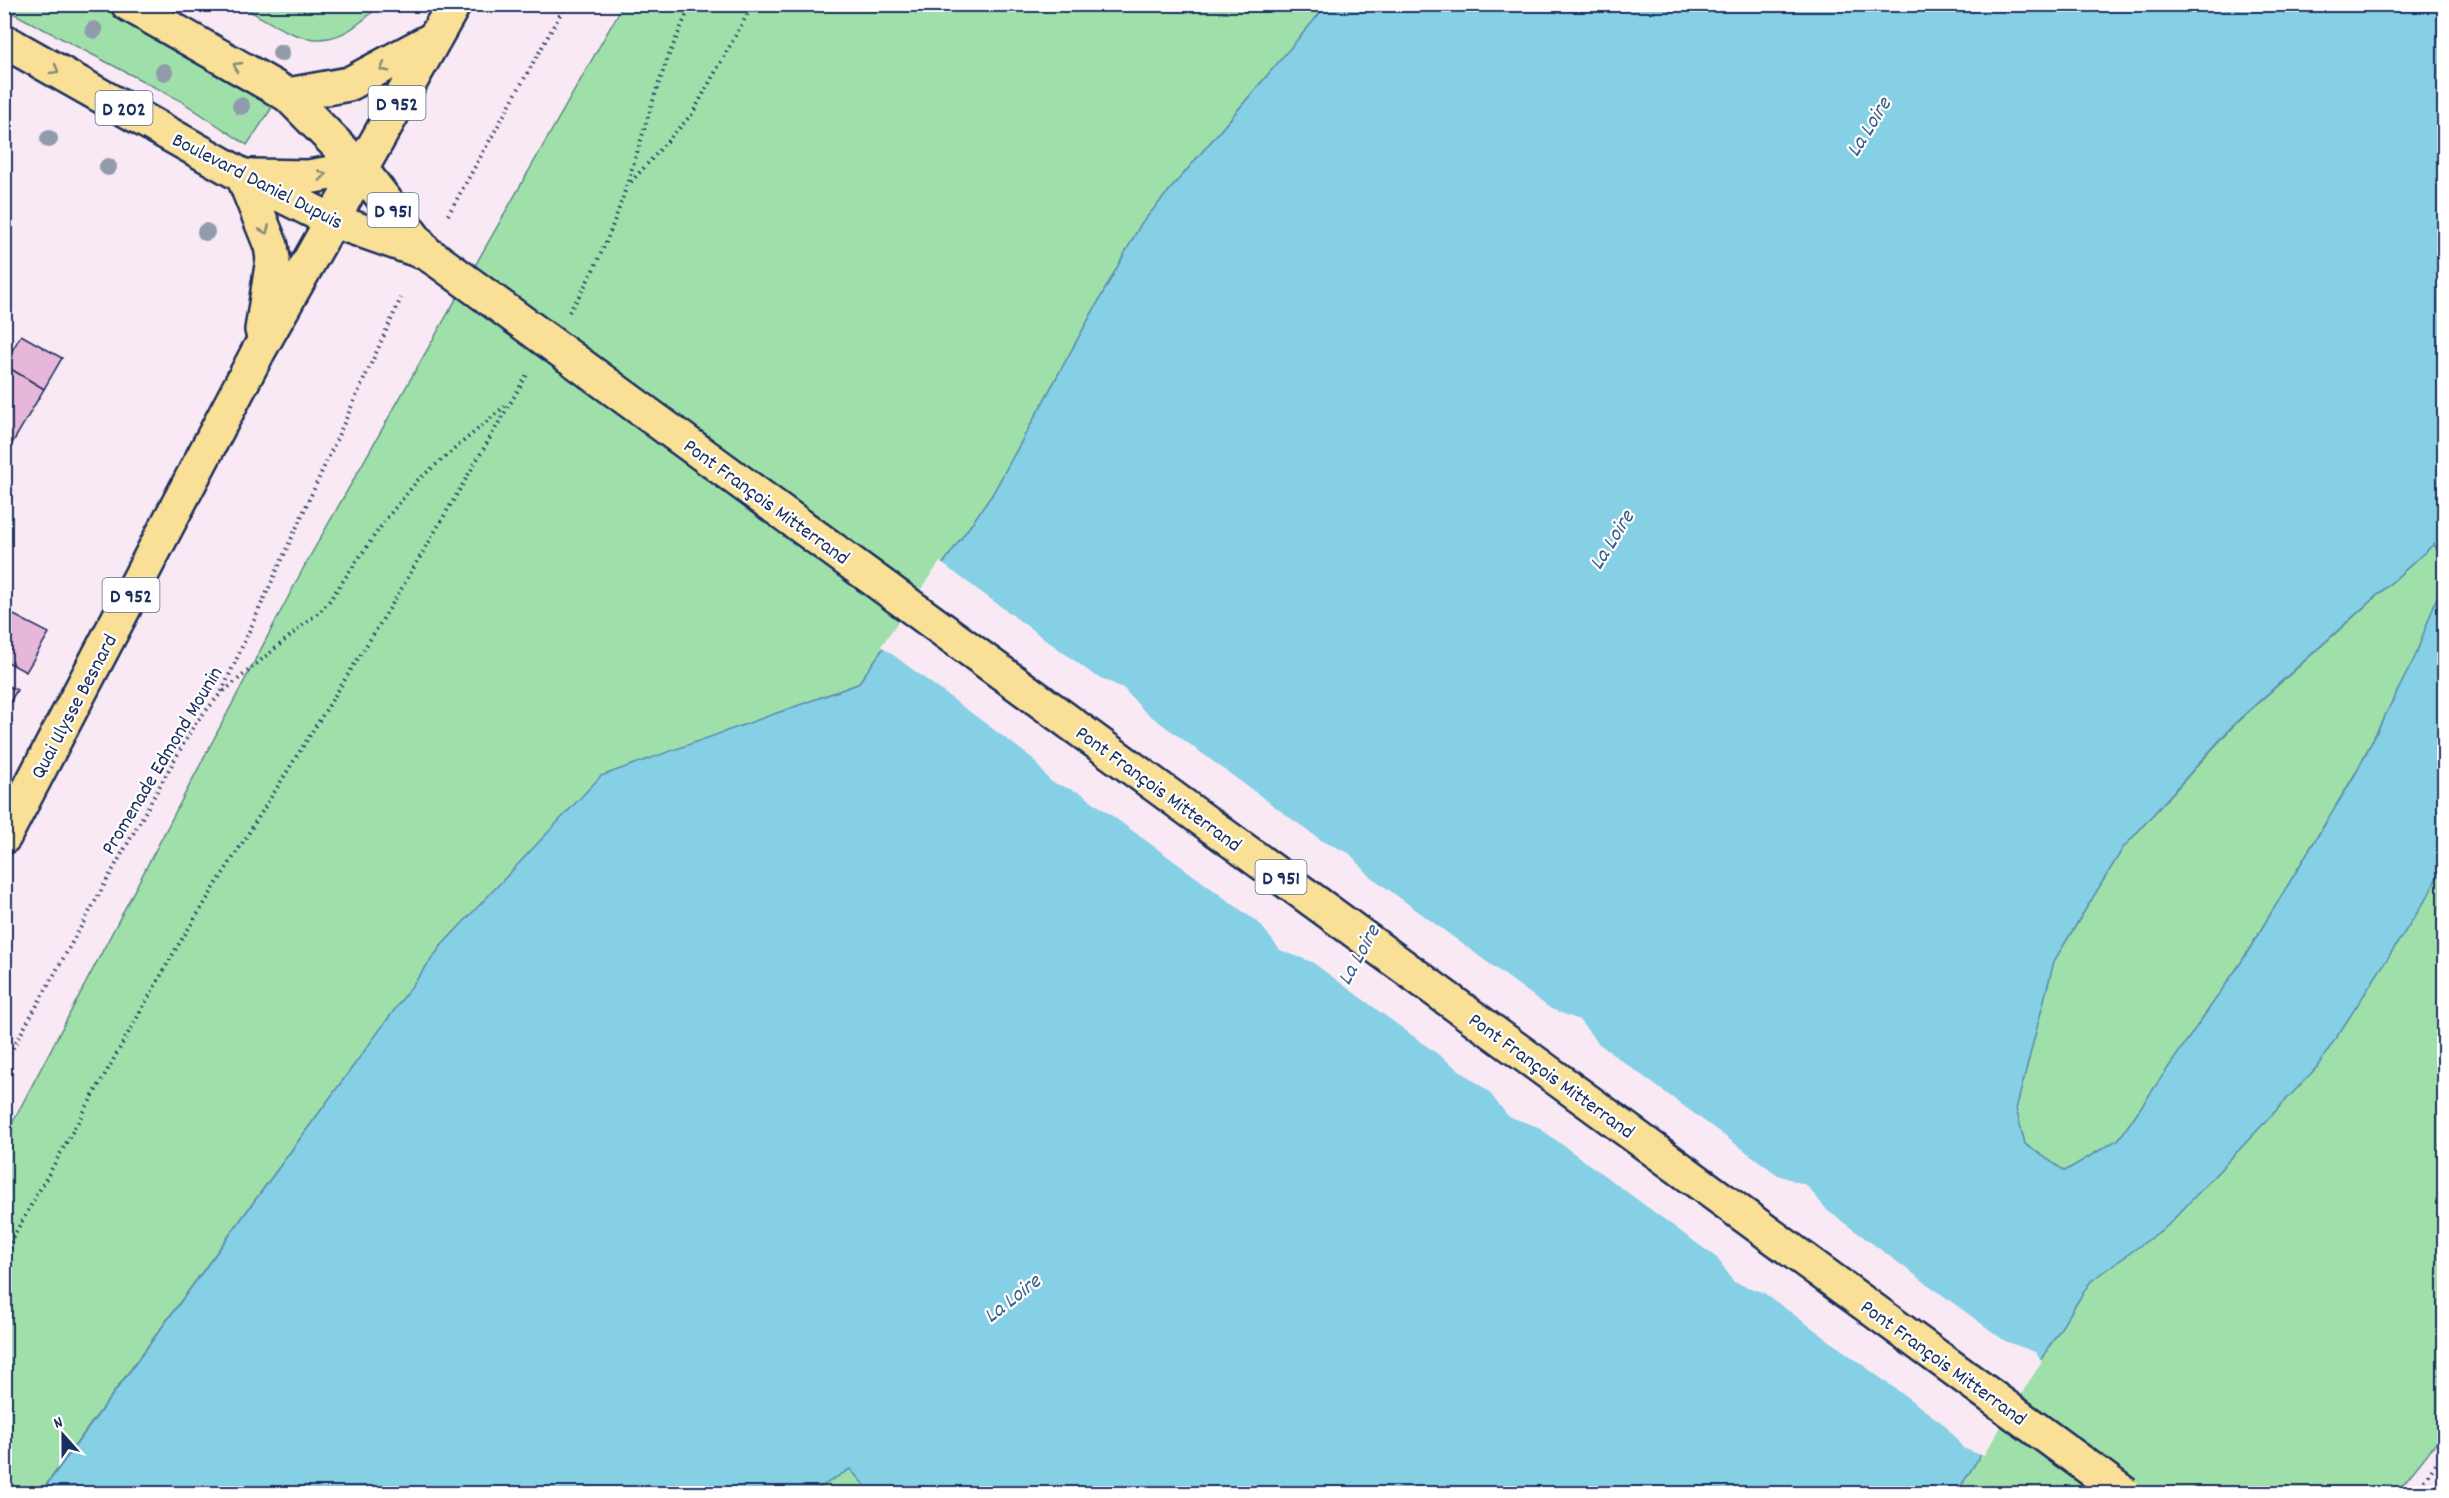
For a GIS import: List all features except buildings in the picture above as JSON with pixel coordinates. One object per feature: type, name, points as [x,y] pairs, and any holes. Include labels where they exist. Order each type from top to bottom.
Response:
[{"type":"main road","points":[[128,4],[288,95],[360,168]]},
{"type":"main road","name":"D 952","points":[[258,352],[454,4]]},
{"type":"main road","points":[[288,95],[349,84],[434,38]]},
{"type":"main road","name":"Boulevard Daniel Dupuis","points":[[4,41],[243,176],[331,220],[432,257]]},
{"type":"main road","name":"D 202","points":[[243,176],[308,177],[360,168]]},
{"type":"main road","name":"D 951","points":[[360,168],[432,257]]},
{"type":"main road","points":[[243,176],[271,246],[273,259],[258,352]]},
{"type":"main road","name":"Pont François Mitterrand","points":[[432,257],[2125,1494]]},
{"type":"main road","name":"Quai Ulysse Besnard","points":[[4,837],[258,352]]},
{"type":"path","points":[[448,215],[566,4]]},
{"type":"path","points":[[567,315],[586,285],[617,221],[669,56],[691,4]]},
{"type":"path","points":[[628,185],[692,114],[753,4]]},
{"type":"path","name":"Promenade Edmond Mounin","points":[[4,1064],[194,725],[221,693],[401,298]]},
{"type":"path","points":[[4,1253],[171,957],[393,603],[509,402],[535,363]]},
{"type":"path","points":[[221,693],[325,607],[386,519],[418,480],[509,402]]},
{"type":"path","points":[[2413,1494],[2445,1454]]},
{"type":"green space","points":[[4,5],[98,5],[269,102],[271,109],[247,145],[181,101],[5,9]]},
{"type":"green space","points":[[239,5],[379,5],[361,22],[342,34],[312,39],[283,30]]},
{"type":"green space","points":[[623,5],[1327,5],[1141,224],[992,495],[858,684],[601,777],[442,945],[40,1493],[5,1494],[5,1137],[305,565]]},
{"type":"green space","points":[[2434,544],[2444,561],[2444,578],[2415,657],[2355,774],[2242,961],[2119,1139],[2065,1171],[2025,1144],[2016,1109],[2054,961],[2123,848],[2236,723]]},
{"type":"green space","points":[[2444,862],[2444,1433],[2396,1493],[1952,1494],[1959,1489],[2090,1282],[2167,1226],[2317,1067],[2428,896]]},
{"type":"green space","points":[[850,1469],[872,1493],[809,1494],[811,1491]]},
{"type":"water","name":"La Loire","points":[[1327,5],[2444,5],[2444,561],[2434,544],[2235,723],[2123,848],[2054,961],[2016,1109],[2025,1144],[2065,1171],[2119,1139],[2242,961],[2355,775],[2415,657],[2444,578],[2444,862],[2428,896],[2317,1067],[2167,1226],[2090,1282],[1959,1489],[1952,1493],[872,1494],[850,1469],[809,1494],[40,1494],[442,945],[601,776],[858,684],[992,495],[1141,224]]},
{"type":"pier","points":[[940,562],[1094,675],[1123,688],[1144,711],[1322,841],[1349,853],[1370,876],[1551,1009],[1579,1020],[1599,1044],[1778,1175],[1806,1185],[1828,1211],[2005,1341],[2035,1352],[2042,1361],[1983,1456],[1963,1448],[1945,1425],[1764,1293],[1734,1282],[1717,1258],[1538,1127],[1508,1116],[1488,1091],[1312,962],[1280,950],[1260,924],[1081,793],[1051,782],[1032,758],[881,646]]}]
